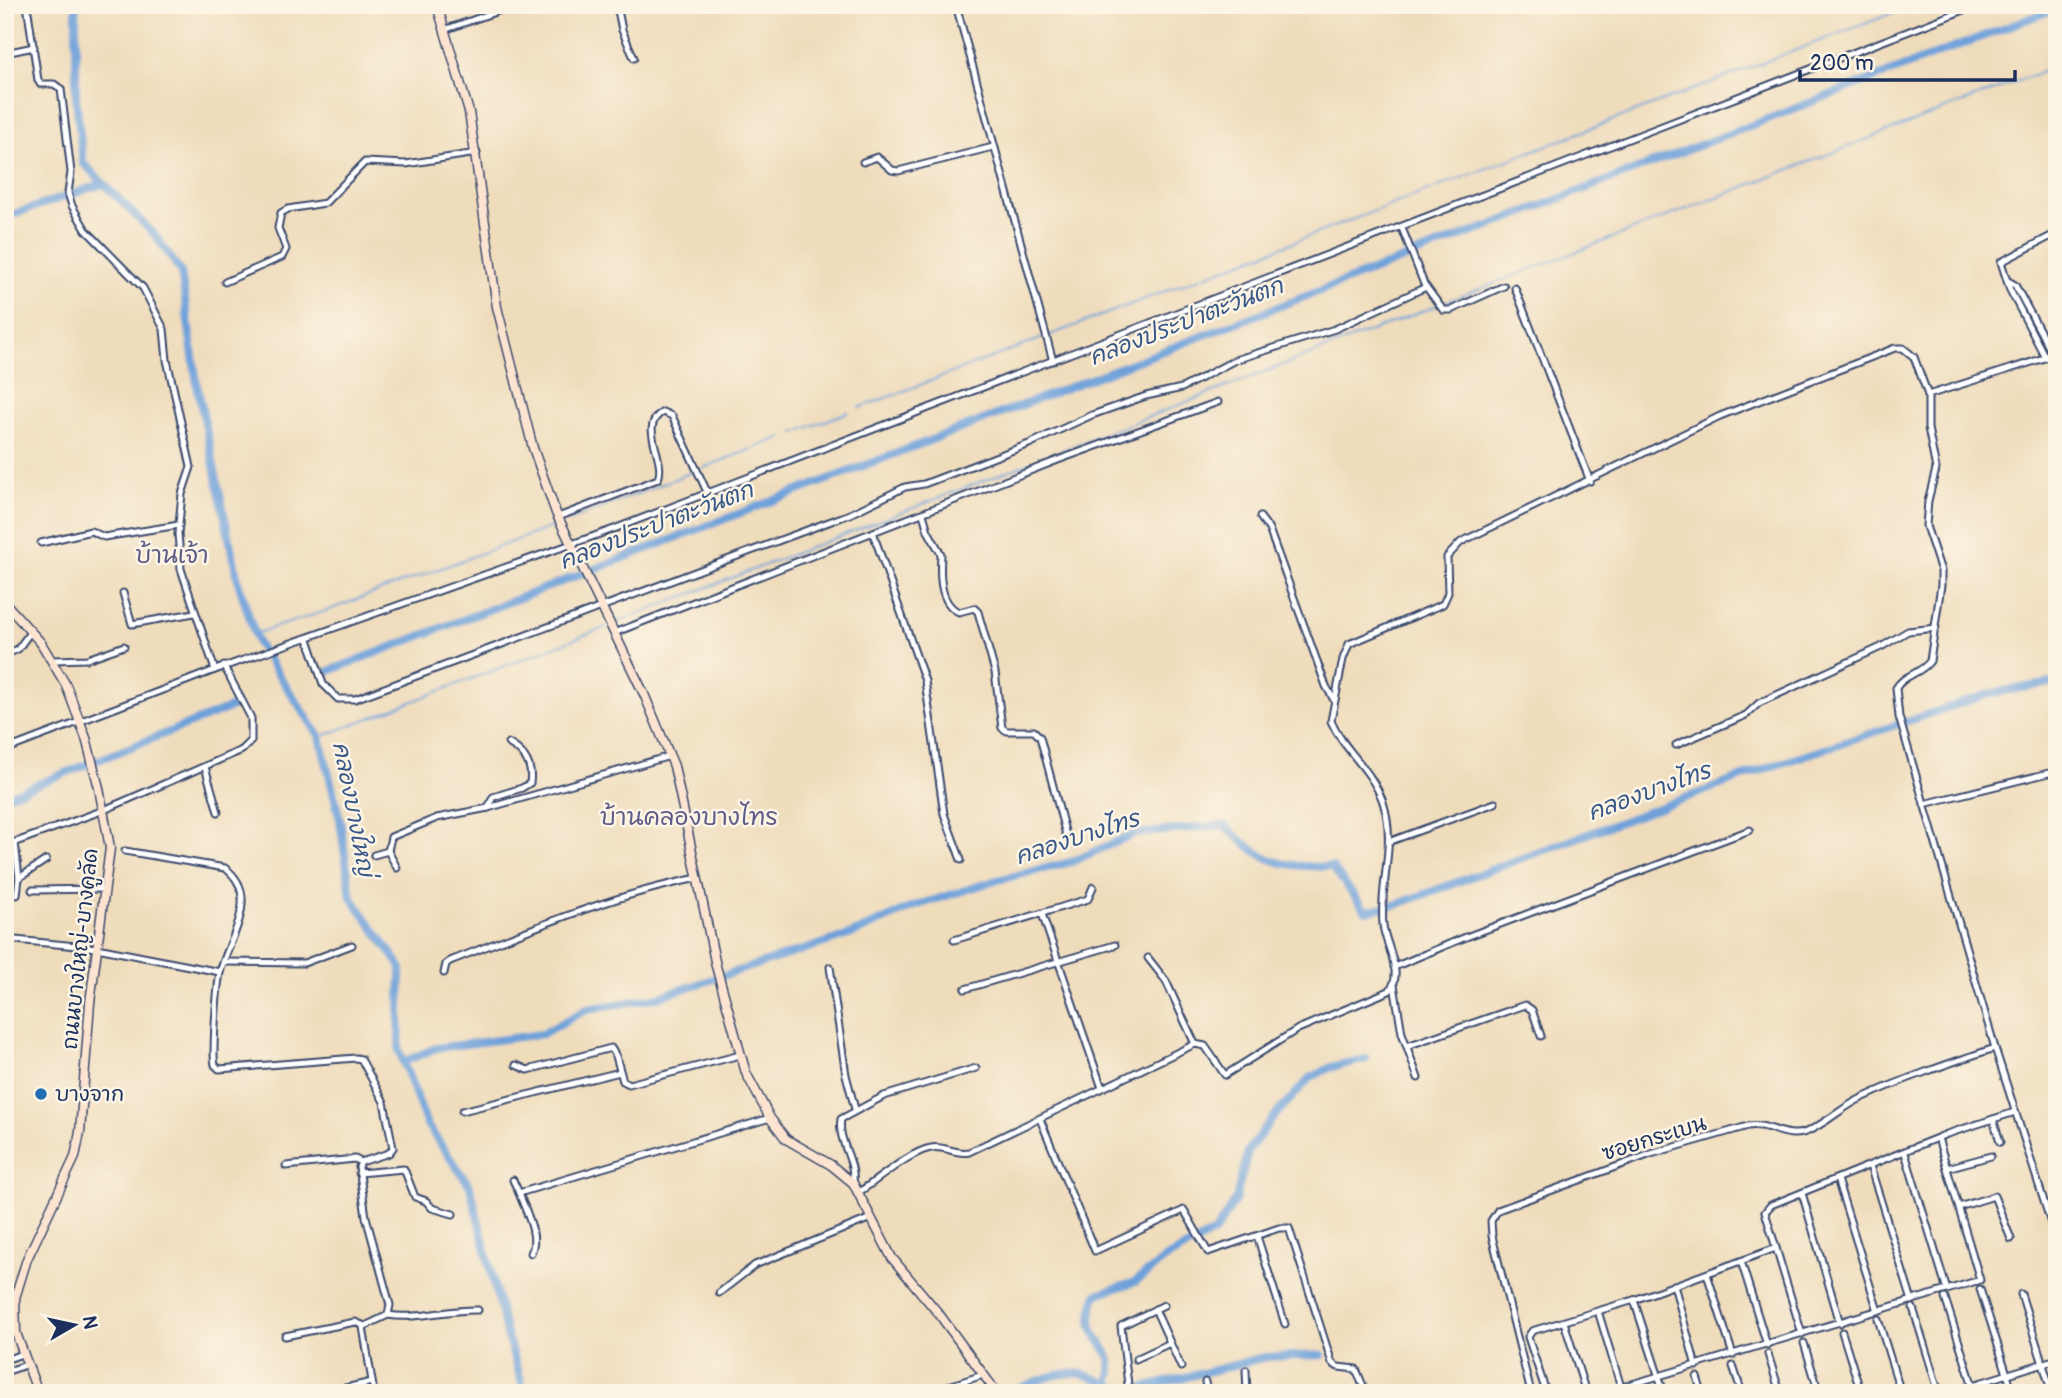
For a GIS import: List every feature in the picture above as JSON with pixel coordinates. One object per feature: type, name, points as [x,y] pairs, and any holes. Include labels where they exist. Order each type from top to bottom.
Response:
[{"type":"street","points":[[27,5],[40,84],[54,84],[61,89],[71,172],[68,193],[72,206],[86,230],[142,288],[164,330],[167,360],[191,467],[182,494],[179,525],[181,569],[215,670]]},
{"type":"street","points":[[436,5],[469,112],[497,307],[533,448],[560,521],[671,756],[720,986],[740,1055],[770,1118],[786,1139],[831,1165],[853,1183],[892,1258],[939,1314],[997,1392]]},
{"type":"street","points":[[444,30],[514,5]]},
{"type":"street","points":[[617,5],[622,30],[634,58]]},
{"type":"street","points":[[956,5],[1053,361]]},
{"type":"street","points":[[5,750],[224,666],[290,646],[708,494],[1053,361],[1403,231],[1977,5]]},
{"type":"street","points":[[5,53],[33,47]]},
{"type":"street","points":[[863,162],[877,157],[892,170],[898,171],[993,147]]},
{"type":"street","points":[[225,282],[282,257],[286,249],[278,222],[281,213],[288,209],[326,203],[365,162],[406,164],[477,153]]},
{"type":"street","points":[[1403,231],[1425,286],[1435,303],[1447,310],[1504,286]]},
{"type":"street","points":[[2045,357],[2010,290],[2001,265],[2002,260],[2057,233]]},
{"type":"street","points":[[1928,395],[2055,354],[2015,285],[2008,281]]},
{"type":"street","points":[[308,639],[323,684],[332,695],[346,700],[602,609],[850,514],[905,488],[924,484],[1029,444],[1092,415],[1146,396],[1182,388],[1235,360],[1335,329],[1425,286]]},
{"type":"street","points":[[1515,288],[1590,481]]},
{"type":"street","points":[[1418,1078],[1407,1046],[1394,985],[1394,967],[1383,923],[1383,900],[1391,841],[1383,801],[1373,780],[1334,727],[1331,714],[1349,645],[1443,604],[1448,593],[1447,557],[1455,546],[1720,416],[1895,348],[1903,348],[1914,357],[1928,395],[1928,428],[1936,468],[1928,501],[1926,526],[1941,571],[1941,585],[1932,653],[1925,668],[1904,678],[1896,688],[1899,717],[1994,1048],[2057,1242]]},
{"type":"street","points":[[611,628],[873,533],[1058,460],[1218,402]]},
{"type":"street","points":[[560,521],[658,480],[661,469],[652,425],[655,418],[663,412],[672,416],[708,494]]},
{"type":"street","points":[[923,514],[928,531],[941,554],[938,570],[948,603],[959,612],[974,608],[978,612],[995,672],[1002,728],[1007,731],[1034,731],[1040,737],[1066,835]]},
{"type":"street","points":[[1260,517],[1269,529],[1326,686],[1334,700]]},
{"type":"street","points":[[41,543],[90,531],[104,537],[179,525]]},
{"type":"street","points":[[873,533],[925,681],[944,814],[961,860]]},
{"type":"street","points":[[124,593],[132,624],[194,614]]},
{"type":"street","name":"ถนนบางใหญ่-บางคูลัด","points":[[5,603],[53,660],[86,738],[104,810],[118,849],[106,889],[97,948],[80,1132],[71,1166],[19,1281],[14,1313],[22,1354],[38,1393]]},
{"type":"street","points":[[1676,745],[1746,715],[1759,703],[1881,648],[1908,631],[1936,628]]},
{"type":"street","points":[[5,654],[18,649],[31,631]]},
{"type":"street","points":[[53,660],[87,659],[124,646]]},
{"type":"street","points":[[5,846],[104,810],[243,750],[251,741],[251,718],[224,666]]},
{"type":"street","points":[[488,808],[493,797],[522,789],[530,783],[527,759],[521,751],[508,743]]},
{"type":"street","points":[[397,868],[388,851],[387,841],[399,833],[438,818],[488,808],[671,756]]},
{"type":"street","points":[[205,767],[218,812]]},
{"type":"street","points":[[1924,804],[2057,771]]},
{"type":"street","points":[[1391,841],[1495,803]]},
{"type":"street","points":[[1394,967],[1478,932],[1750,830]]},
{"type":"street","points":[[15,842],[19,878],[17,895]]},
{"type":"street","points":[[118,849],[210,863],[229,870],[240,890],[243,909],[220,972],[214,1062],[219,1069],[361,1059],[384,1102],[393,1148],[389,1153],[361,1161],[355,1159],[286,1166]]},
{"type":"street","points":[[374,855],[388,851]]},
{"type":"street","points":[[19,878],[46,860]]},
{"type":"street","points":[[444,973],[446,964],[450,961],[562,918],[647,889],[698,878]]},
{"type":"street","points":[[954,940],[1088,899],[1093,887]]},
{"type":"street","points":[[32,890],[106,889]]},
{"type":"street","points":[[1042,914],[1102,1088]]},
{"type":"street","points":[[5,939],[97,948],[220,972]]},
{"type":"street","points":[[225,962],[304,963],[352,945]]},
{"type":"street","points":[[965,989],[1115,945]]},
{"type":"street","points":[[1148,958],[1166,981],[1195,1044]]},
{"type":"street","points":[[830,967],[855,1109]]},
{"type":"street","points":[[859,1192],[927,1149],[969,1152],[1195,1044],[1205,1046],[1225,1075],[1298,1029],[1382,995],[1394,985]]},
{"type":"street","points":[[1407,1046],[1525,1005],[1532,1010],[1541,1036]]},
{"type":"street","points":[[516,1065],[528,1069],[607,1048],[614,1051],[625,1083],[637,1083],[740,1055]]},
{"type":"street","name":"ซอยกระเบน","points":[[1531,1393],[1492,1236],[1491,1221],[1498,1210],[1651,1154],[1748,1126],[1765,1126],[1789,1134],[1806,1132],[1860,1098],[1994,1048]]},
{"type":"street","points":[[853,1183],[854,1169],[840,1124],[844,1116],[884,1096],[976,1068]]},
{"type":"street","points":[[462,1111],[620,1072]]},
{"type":"street","points":[[1802,1335],[1765,1212],[1767,1208],[1938,1138],[2015,1112]]},
{"type":"street","points":[[519,1193],[770,1118]]},
{"type":"street","points":[[1040,1119],[1095,1251],[1184,1210],[1208,1252],[1284,1227],[1293,1233],[1332,1363],[1338,1367],[1356,1369],[1366,1393]]},
{"type":"street","points":[[1993,1119],[2000,1142]]},
{"type":"street","points":[[1602,1393],[1980,1280],[1938,1138]]},
{"type":"street","points":[[1905,1153],[1947,1290]]},
{"type":"street","points":[[1947,1168],[1990,1156]]},
{"type":"street","points":[[361,1161],[359,1173],[366,1217],[390,1306],[388,1315]]},
{"type":"street","points":[[1870,1166],[1912,1301]]},
{"type":"street","points":[[359,1173],[390,1168],[404,1169],[415,1197],[423,1199],[432,1208],[453,1214]]},
{"type":"street","points":[[1837,1179],[1878,1311]]},
{"type":"street","points":[[513,1180],[536,1245],[531,1253]]},
{"type":"street","points":[[1802,1193],[1840,1323]]},
{"type":"street","points":[[1959,1207],[1994,1196],[2011,1239]]},
{"type":"street","points":[[719,1293],[755,1265],[871,1217]]},
{"type":"street","points":[[1257,1236],[1285,1324]]},
{"type":"street","points":[[1544,1386],[1528,1337],[1532,1331],[1634,1300],[1776,1248]]},
{"type":"street","points":[[1741,1261],[1767,1345]]},
{"type":"street","points":[[1707,1273],[1733,1355]]},
{"type":"street","points":[[1674,1284],[1696,1366]]},
{"type":"street","points":[[1980,1289],[2013,1393]]},
{"type":"street","points":[[2021,1294],[2052,1393]]},
{"type":"street","points":[[1945,1298],[1975,1393]]},
{"type":"street","points":[[1634,1300],[1664,1393]]},
{"type":"street","points":[[1129,1393],[1121,1326],[1164,1305]]},
{"type":"street","points":[[1913,1308],[1939,1393]]},
{"type":"street","points":[[1155,1309],[1181,1367]]},
{"type":"street","points":[[285,1336],[355,1322],[365,1326],[388,1315],[410,1316],[446,1310],[478,1310]]},
{"type":"street","points":[[1598,1311],[1621,1387]]},
{"type":"street","points":[[1878,1319],[1901,1393]]},
{"type":"street","points":[[1564,1322],[1586,1393]]},
{"type":"street","points":[[365,1326],[363,1334],[374,1393]]},
{"type":"street","points":[[1842,1332],[1861,1393]]},
{"type":"street","points":[[1136,1359],[1170,1343]]},
{"type":"street","points":[[1804,1343],[1819,1393]]},
{"type":"street","points":[[5,1360],[22,1354]]},
{"type":"street","points":[[1768,1354],[1780,1393]]},
{"type":"street","points":[[1947,1393],[2057,1359]]},
{"type":"street","points":[[5,1372],[26,1365]]},
{"type":"street","points":[[1733,1366],[1742,1393]]},
{"type":"street","points":[[1246,1370],[1247,1393]]},
{"type":"street","points":[[927,1393],[983,1374]]},
{"type":"street","points":[[1698,1377],[1702,1393]]},
{"type":"street","points":[[323,1393],[372,1382]]},
{"type":"street","points":[[1205,1382],[1208,1393]]},
{"type":"waterway","name":"คลองบางใหญ่","points":[[76,5],[76,98],[83,163],[154,234],[181,272],[197,385],[239,585],[258,644],[320,737],[340,820],[351,897],[401,967],[399,1050],[427,1125],[470,1186],[506,1333],[525,1393]]},
{"type":"waterway","points":[[1048,336],[1914,5]]},
{"type":"waterway","name":"คลองประปาตะวันตก","points":[[329,671],[2057,8]]},
{"type":"waterway","points":[[615,623],[2057,66]]},
{"type":"waterway","points":[[5,217],[102,184]]},
{"type":"waterway","points":[[859,408],[1043,338]]},
{"type":"waterway","points":[[794,433],[848,412]]},
{"type":"waterway","points":[[703,468],[783,437]]},
{"type":"waterway","points":[[566,522],[692,472]]},
{"type":"waterway","points":[[254,634],[326,611],[557,525]]},
{"type":"waterway","points":[[320,737],[606,627]]},
{"type":"waterway","name":"คลองบางไทร","points":[[403,1062],[436,1048],[542,1034],[587,1009],[655,998],[852,934],[915,906],[994,881],[1071,862],[1134,834],[1224,825],[1250,847],[1272,860],[1332,867],[1366,911],[1398,904],[1764,769],[1992,693],[2057,682]]},
{"type":"waterway","name":"คลองประปาตะวันตก","points":[[5,797],[232,707]]},
{"type":"waterway","points":[[1109,1385],[1109,1357],[1091,1324],[1097,1294],[1135,1282],[1166,1258],[1215,1232],[1236,1199],[1248,1151],[1272,1119],[1310,1078],[1331,1067],[1366,1059]]},
{"type":"waterway","points":[[1011,1393],[1039,1380],[1070,1373],[1089,1376],[1117,1388],[1135,1390],[1266,1357],[1322,1355]]},
{"type":"place","name":"บางจาก","points":[[41,1094]]},
{"type":"district","name":"บ้านเจ้า","points":[[172,555]]},
{"type":"district","name":"บ้านคลองบางไทร","points":[[689,817]]}]
